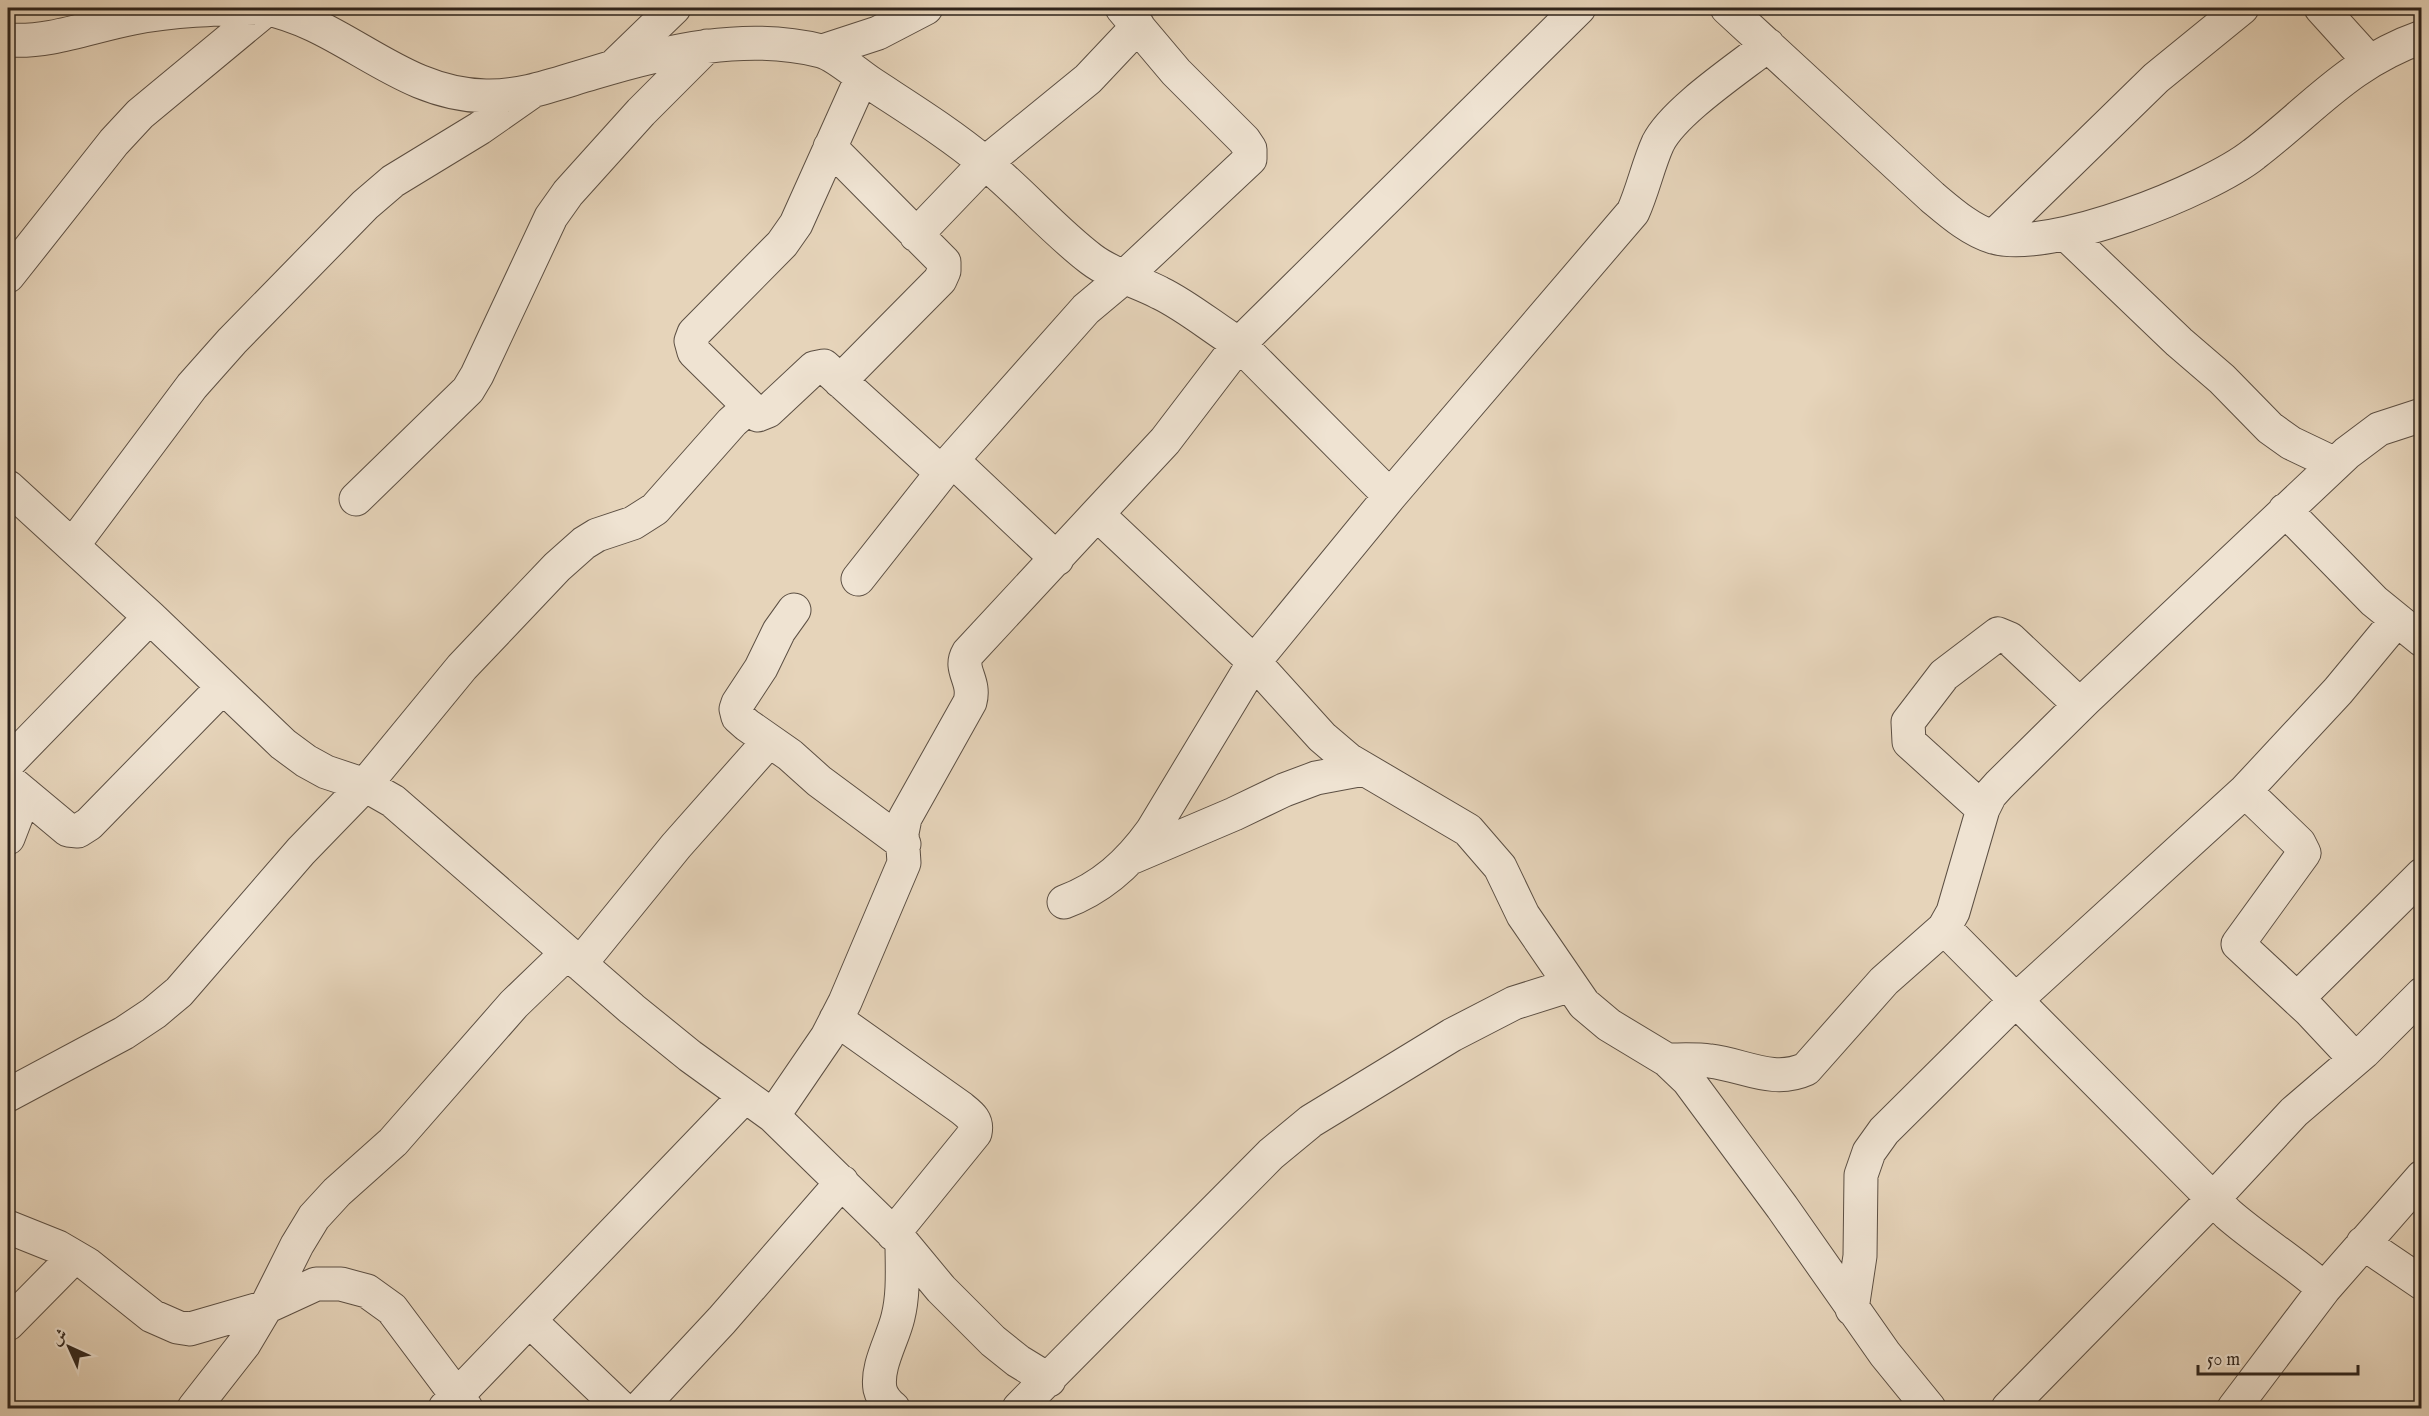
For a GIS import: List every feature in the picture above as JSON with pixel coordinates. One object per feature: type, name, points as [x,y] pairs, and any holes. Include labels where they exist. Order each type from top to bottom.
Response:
[{"type":"street","points":[[613,67],[674,8]]},
{"type":"street","points":[[12,44],[51,38],[135,13],[274,9],[329,32],[383,65],[443,91],[485,96],[516,94],[613,67],[707,46],[759,43],[823,51],[878,33],[926,8]]},
{"type":"street","points":[[773,1116],[827,1037],[904,863],[903,826],[905,818],[970,702],[972,684],[964,667],[964,660],[968,653],[1165,441],[1239,344],[1579,8]]},
{"type":"street","points":[[1727,8],[1932,198],[1964,222],[1993,237],[2020,240],[2066,234],[2176,197],[2219,176],[2253,155],[2330,88],[2369,61],[2421,37]]},
{"type":"street","points":[[1993,237],[2156,78],[2242,8]]},
{"type":"street","points":[[2321,8],[2369,61]]},
{"type":"street","points":[[8,276],[114,142],[140,114],[274,9]]},
{"type":"street","points":[[858,579],[947,466],[1086,309],[1123,278],[1250,159],[1250,149],[1244,140],[1176,72],[1130,17],[1088,79],[985,163],[916,235]]},
{"type":"street","points":[[1064,902],[1084,895],[1112,876],[1133,857],[1152,831],[1254,662],[1390,496],[1633,212],[1659,142],[1671,125],[1768,45]]},
{"type":"street","points":[[356,499],[468,390],[551,217],[568,193],[641,112],[707,46]]},
{"type":"street","points":[[823,51],[942,130],[985,163],[1092,260],[1123,278],[1161,293],[1239,344],[1390,496]]},
{"type":"street","points":[[861,77],[796,224],[782,244],[694,333],[691,341],[694,352],[758,415],[763,415],[818,365],[824,366],[1057,559]]},
{"type":"street","points":[[73,545],[192,386],[232,340],[365,205],[393,181],[480,128],[536,89]]},
{"type":"street","points":[[830,147],[944,262],[944,271],[940,280],[840,381]]},
{"type":"street","points":[[2066,234],[2270,428],[2291,443],[2335,464]]},
{"type":"street","points":[[8,1095],[124,1033],[154,1013],[179,992],[301,851],[365,785],[462,667],[557,567],[584,543],[597,535],[633,523],[655,509],[732,422],[749,407]]},
{"type":"street","points":[[1667,1060],[1709,1061],[1778,1076],[1793,1075],[1806,1069],[1884,981],[1944,928],[1953,912],[1983,809],[1990,795],[1999,785],[2079,705],[2363,439],[2379,429],[2421,415]]},
{"type":"street","points":[[8,488],[73,545],[283,744],[326,772],[365,785],[393,801],[673,1042],[773,1116],[898,1238],[941,1289],[993,1341],[1018,1361],[1049,1380]]},
{"type":"street","points":[[2285,510],[2396,621],[2421,640]]},
{"type":"street","points":[[1097,514],[1254,662],[1322,738],[1349,760],[1468,830],[1483,845],[1500,867],[1523,915],[1584,1004],[1609,1024],[1667,1060],[1688,1080],[1782,1207],[1885,1354],[1929,1408]]},
{"type":"street","points":[[794,610],[779,631],[761,668],[736,709],[738,717],[904,844]]},
{"type":"street","points":[[8,763],[150,617]]},
{"type":"street","points":[[1852,1309],[1860,1256],[1861,1175],[1869,1152],[1884,1131],[2016,1000],[2245,791],[2338,692],[2396,621]]},
{"type":"street","points":[[1983,809],[1909,742],[1908,722],[1934,685],[1998,634],[2010,639],[2079,705]]},
{"type":"street","points":[[16,787],[68,831],[78,831],[89,824],[223,687]]},
{"type":"street","points":[[194,1408],[244,1344],[314,1216],[393,1142],[514,1004],[574,958],[769,741]]},
{"type":"street","points":[[1133,857],[1284,790],[1316,778],[1364,769]]},
{"type":"street","points":[[8,838],[16,787]]},
{"type":"street","points":[[2245,791],[2299,843],[2304,853],[2238,944],[2297,999],[2355,1059]]},
{"type":"street","points":[[2297,999],[2421,875]]},
{"type":"street","points":[[1944,928],[2213,1199],[2254,1237],[2325,1289]]},
{"type":"street","points":[[1019,1408],[1271,1154],[1311,1121],[1452,1035],[1514,1003],[1571,985]]},
{"type":"street","points":[[2008,1408],[2213,1199],[2294,1112],[2355,1059],[2421,994]]},
{"type":"street","points":[[836,1019],[960,1107],[973,1118],[977,1125],[975,1133],[898,1238],[901,1299],[898,1318],[881,1374],[880,1389],[885,1402],[893,1408]]},
{"type":"street","points":[[8,1227],[50,1243],[74,1257],[152,1316],[177,1327],[190,1329],[266,1307],[316,1284],[341,1284],[367,1291],[392,1308],[456,1404],[530,1321],[745,1096]]},
{"type":"street","points":[[2234,1408],[2325,1289],[2421,1177]]},
{"type":"street","points":[[640,1408],[684,1363],[842,1182]]},
{"type":"street","points":[[2363,1244],[2421,1283]]},
{"type":"street","points":[[8,1324],[74,1257]]},
{"type":"street","points":[[530,1321],[621,1408]]}]
